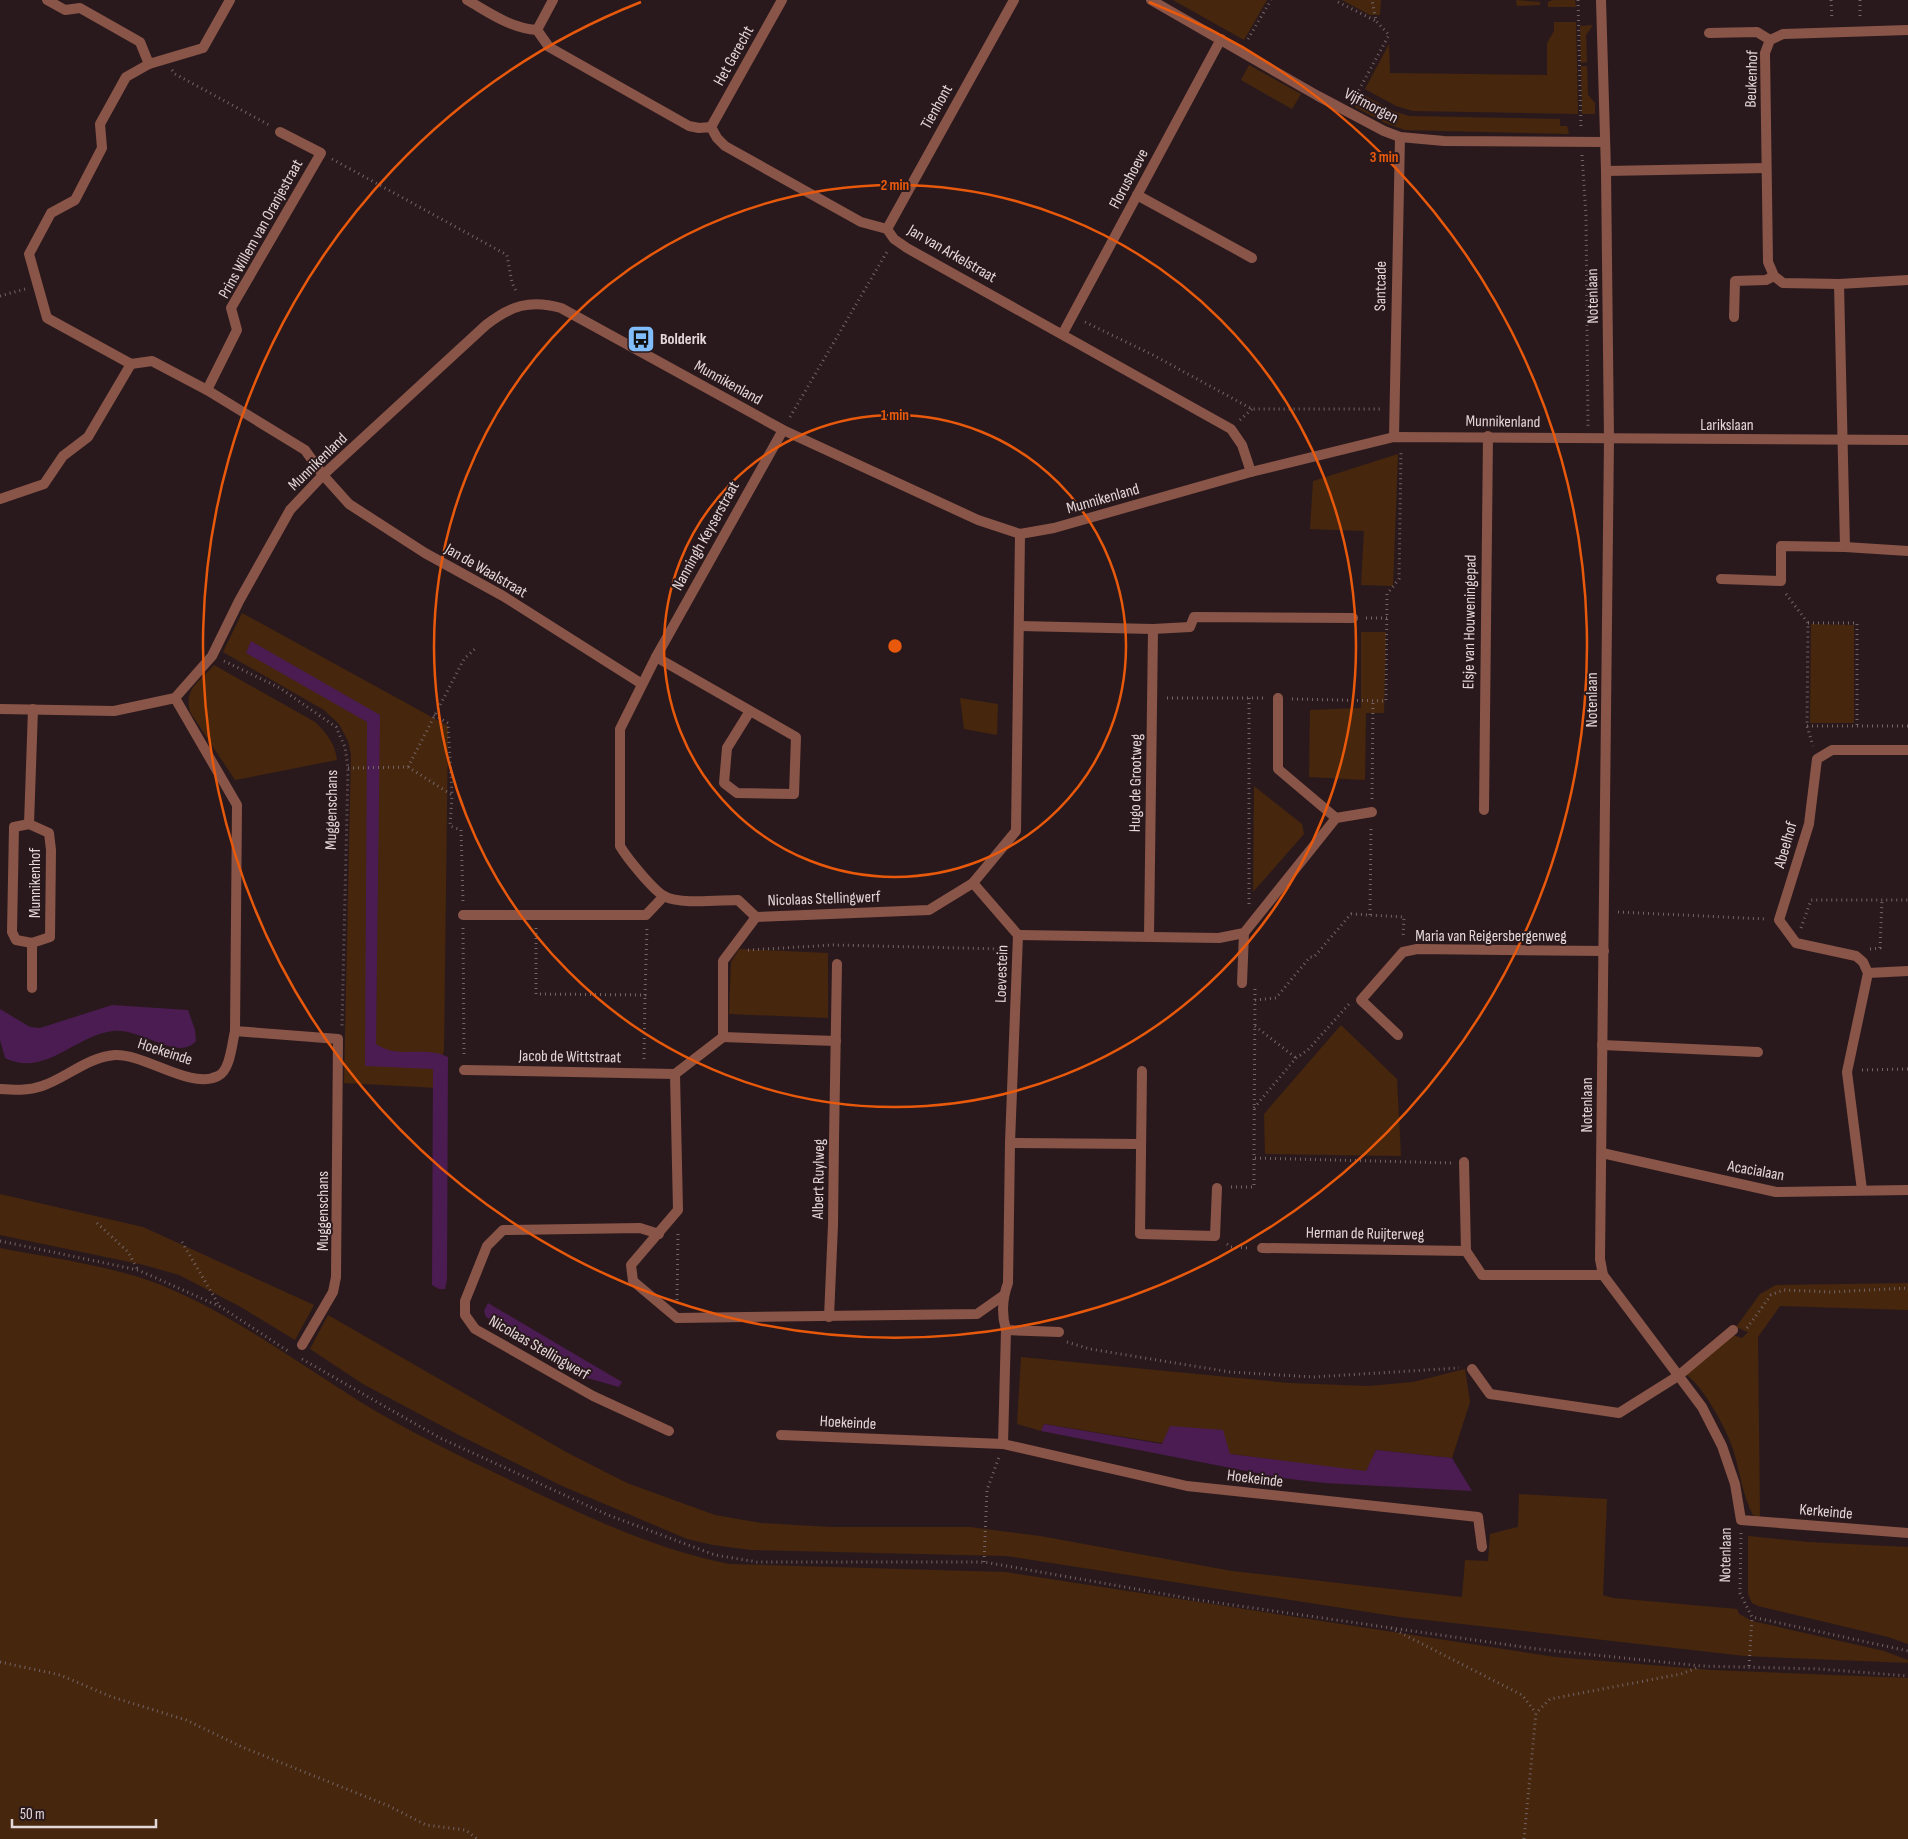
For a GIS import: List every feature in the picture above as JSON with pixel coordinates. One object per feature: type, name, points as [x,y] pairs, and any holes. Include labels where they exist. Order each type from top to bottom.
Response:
[{"type":"street","points":[[46,0],[65,10],[80,8],[140,42],[149,64]]},
{"type":"street","points":[[230,0],[203,48],[165,61],[149,64],[126,77],[100,124],[102,148],[75,200],[51,213],[29,254],[47,318],[131,364],[152,361],[207,390],[305,450],[323,475]]},
{"type":"street","points":[[467,0],[509,24],[523,29],[536,30],[549,47],[689,126],[699,128],[711,127]]},
{"type":"street","points":[[536,30],[553,0]]},
{"type":"street","name":"Het Gerecht","points":[[711,127],[782,0]]},
{"type":"street","name":"Tienhont","points":[[888,228],[1014,0]]},
{"type":"street","name":"Vijfmorgen","points":[[1151,0],[1347,111],[1384,131],[1400,137],[1444,141],[1604,142]]},
{"type":"street","name":"Notenlaan","points":[[1601,0],[1606,171],[1609,439],[1600,1259],[1603,1275],[1702,1407],[1722,1446],[1735,1484],[1741,1520]]},
{"type":"street","name":"Beukenhof","points":[[1774,276],[1768,262],[1766,168],[1765,53],[1770,40],[1782,34],[1908,30]]},
{"type":"street","points":[[1709,33],[1757,32],[1770,40]]},
{"type":"street","name":"Florushoeve","points":[[1063,333],[1221,39]]},
{"type":"street","name":"Jan van Arkelstraat","points":[[711,127],[716,138],[724,146],[861,222],[888,228],[894,239],[1230,429],[1242,445],[1252,472]]},
{"type":"street","name":"Prins Willem van Oranjestraat","points":[[207,390],[237,330],[231,308],[321,153],[280,132]]},
{"type":"street","name":"Santcade","points":[[1394,437],[1400,137]]},
{"type":"street","points":[[1606,171],[1766,168]]},
{"type":"street","points":[[1137,195],[1252,258]]},
{"type":"street","points":[[1734,317],[1735,281],[1766,280],[1774,276],[1783,283],[1840,284],[1908,280]]},
{"type":"street","points":[[1840,284],[1845,546]]},
{"type":"street","name":"Munnikenland","points":[[175,698],[212,656],[239,601],[290,510],[323,475],[486,325],[503,312],[522,305],[543,303],[561,308],[783,430],[978,520],[1020,534],[1054,528],[1252,472],[1394,437],[1488,436],[1609,439]]},
{"type":"street","points":[[0,498],[44,484],[63,456],[88,437],[131,364]]},
{"type":"street","name":"Nanningh Keyserstraat","points":[[664,896],[627,858],[620,846],[620,730],[656,657],[783,430]]},
{"type":"street","name":"Elsje van Houweningepad","points":[[1484,810],[1488,436]]},
{"type":"street","name":"Larikslaan","points":[[1609,439],[1908,440]]},
{"type":"street","name":"Jan de Waalstraat","points":[[323,475],[349,504],[370,518],[425,553],[503,596],[642,684]]},
{"type":"street","points":[[973,883],[1016,831],[1020,534]]},
{"type":"street","points":[[1721,579],[1780,581],[1780,546],[1845,546],[1908,551]]},
{"type":"street","points":[[1020,626],[1153,629],[1190,627],[1194,617],[1353,618]]},
{"type":"street","name":"Hugo de Grootweg","points":[[1149,937],[1153,629]]},
{"type":"street","points":[[656,657],[750,710],[796,736],[794,794],[737,793],[724,783],[727,748],[750,710]]},
{"type":"street","points":[[0,709],[114,711],[175,698],[237,805],[234,1031],[338,1039]]},
{"type":"street","points":[[1278,698],[1278,769],[1336,818]]},
{"type":"street","name":"Munnikenhof","points":[[29,824],[33,709]]},
{"type":"street","points":[[1817,759],[1832,750],[1908,750]]},
{"type":"street","name":"Abeelhof","points":[[1779,920],[1809,824],[1817,759]]},
{"type":"street","points":[[1242,983],[1246,930],[1336,818],[1372,812]]},
{"type":"street","name":"Munnikenhof","points":[[29,824],[49,833],[51,850],[50,937],[32,943],[16,940],[12,932],[14,827],[29,824]]},
{"type":"street","name":"Nicolaas Stellingwerf","points":[[723,1037],[723,961],[756,917],[929,910],[973,883]]},
{"type":"street","name":"Loevestein","points":[[973,883],[1018,936],[1010,1143],[1008,1283],[1004,1295]]},
{"type":"street","points":[[463,915],[646,915],[664,896],[680,900],[738,900],[756,917]]},
{"type":"street","points":[[1779,920],[1796,943],[1856,956],[1863,962],[1868,973],[1847,1072],[1862,1190]]},
{"type":"street","points":[[1018,936],[1219,938],[1246,930]]},
{"type":"street","points":[[32,943],[32,988]]},
{"type":"street","name":"Maria van Reigersbergenweg","points":[[1361,1000],[1402,952],[1416,949],[1604,951]]},
{"type":"street","name":"Albert Ruylweg","points":[[829,1317],[833,1225],[837,964]]},
{"type":"street","points":[[1868,973],[1908,970]]},
{"type":"street","points":[[1361,1000],[1398,1035]]},
{"type":"street","name":"Hoekeinde","points":[[0,1089],[18,1090],[41,1086],[93,1061],[114,1055],[130,1056],[206,1081],[220,1076],[227,1065],[234,1031]]},
{"type":"street","points":[[836,1041],[723,1037],[675,1074],[678,1210],[631,1265],[633,1281],[677,1318],[977,1314],[1004,1295]]},
{"type":"street","name":"Muggenschans","points":[[302,1345],[333,1292],[336,1277],[338,1039]]},
{"type":"street","points":[[1602,1045],[1758,1052]]},
{"type":"street","name":"Jacob de Wittstraat","points":[[464,1070],[675,1074]]},
{"type":"street","points":[[1142,1070],[1140,1234],[1215,1236],[1217,1188]]},
{"type":"street","points":[[1010,1143],[1141,1144]]},
{"type":"street","name":"Acacialaan","points":[[1602,1153],[1776,1192],[1908,1190]]},
{"type":"street","points":[[1464,1162],[1466,1251],[1482,1275],[1603,1275]]},
{"type":"street","name":"Nicolaas Stellingwerf","points":[[659,1234],[640,1228],[503,1230],[487,1246],[465,1301],[465,1315],[475,1329],[584,1392],[669,1431]]},
{"type":"street","name":"Herman de Ruijterweg","points":[[1262,1248],[1466,1251]]},
{"type":"street","points":[[1003,1444],[1006,1330],[1002,1315],[1004,1295]]},
{"type":"street","points":[[1006,1330],[1059,1332]]},
{"type":"street","points":[[1472,1369],[1490,1394],[1619,1413],[1678,1376],[1733,1330]]},
{"type":"street","name":"Hoekeinde","points":[[781,1435],[1003,1444],[1187,1486],[1478,1517],[1482,1547]]},
{"type":"street","name":"Kerkeinde","points":[[1741,1520],[1908,1533]]},
{"type":"path","points":[[1242,51],[1271,0]]},
{"type":"path","points":[[1372,0],[1376,22]]},
{"type":"path","points":[[1578,0],[1586,225],[1588,439]]},
{"type":"path","points":[[1337,1],[1376,22],[1388,35],[1347,111]]},
{"type":"path","points":[[165,61],[176,74],[280,132]]},
{"type":"path","points":[[321,153],[507,255],[512,283],[522,305]]},
{"type":"path","points":[[783,430],[894,239]]},
{"type":"path","points":[[0,296],[38,286]]},
{"type":"path","points":[[1072,316],[1153,355],[1252,409],[1394,409]]},
{"type":"path","points":[[1780,581],[1788,600],[1808,623],[1807,726],[1817,759]]},
{"type":"path","points":[[1353,618],[1387,618]]},
{"type":"path","points":[[1808,623],[1856,623],[1857,726]]},
{"type":"path","points":[[408,767],[464,659],[476,648]]},
{"type":"path","name":"Muggenschans","points":[[212,656],[280,688],[336,727],[345,747],[348,768],[342,1027],[338,1039]]},
{"type":"path","points":[[1246,930],[1249,698]]},
{"type":"path","points":[[434,715],[448,723],[452,795],[450,826],[461,830],[464,1070]]},
{"type":"path","points":[[1807,726],[1908,726]]},
{"type":"path","points":[[348,768],[408,767],[452,795]]},
{"type":"path","points":[[1796,943],[1811,900],[1908,900]]},
{"type":"path","points":[[1863,962],[1870,948],[1880,948],[1882,900]]},
{"type":"path","points":[[1605,912],[1779,920]]},
{"type":"path","points":[[1255,1000],[1276,998],[1310,957],[1314,957],[1351,914],[1404,916],[1402,952]]},
{"type":"path","points":[[536,915],[536,994],[645,995]]},
{"type":"path","points":[[644,1074],[646,915]]},
{"type":"path","points":[[737,943],[749,950],[833,945],[1018,949]]},
{"type":"path","points":[[1217,1188],[1254,1187],[1255,986],[1242,983]]},
{"type":"path","points":[[1254,1108],[1296,1058],[1308,1050],[1351,1002],[1361,1000]]},
{"type":"path","points":[[1255,1026],[1296,1058]]},
{"type":"path","points":[[1847,1072],[1878,1068],[1908,1069]]},
{"type":"path","points":[[1254,1158],[1464,1162]]},
{"type":"path","points":[[677,1318],[678,1210]]},
{"type":"path","points":[[97,1223],[128,1252],[138,1270]]},
{"type":"path","points":[[1215,1236],[1231,1247],[1262,1248]]},
{"type":"path","points":[[0,1241],[138,1270],[221,1307],[296,1356],[440,1438],[608,1515],[715,1554],[757,1562],[984,1562],[1198,1600],[1537,1649],[1701,1666],[1845,1670],[1908,1676]]},
{"type":"path","points":[[182,1242],[221,1307]]},
{"type":"path","points":[[1733,1330],[1743,1332],[1771,1295],[1783,1290],[1832,1292],[1908,1288]]},
{"type":"path","points":[[1059,1332],[1068,1344],[1230,1372],[1313,1377],[1452,1368],[1472,1369]]},
{"type":"path","points":[[984,1562],[987,1490],[1003,1444]]},
{"type":"path","name":"Notenlaan","points":[[1741,1520],[1740,1593],[1752,1617]]},
{"type":"path","points":[[1749,1666],[1752,1617],[1908,1650]]},
{"type":"path","points":[[1387,1626],[1522,1695],[1536,1713]]},
{"type":"path","points":[[0,1662],[60,1676],[112,1697],[186,1720],[242,1747],[389,1806],[426,1825],[466,1830],[477,1839]]},
{"type":"path","points":[[1524,1839],[1536,1713],[1550,1699],[1681,1674],[1701,1666]]},
{"type":"shaded area","points":[[1173,0],[1267,0],[1244,40]]},
{"type":"shaded area","points":[[1342,0],[1381,0],[1380,15],[1370,15]]},
{"type":"shaded area","points":[[1516,0],[1540,2],[1540,5],[1517,6]]},
{"type":"shaded area","points":[[1553,0],[1575,0],[1576,7],[1548,7],[1548,2]]},
{"type":"shaded area","points":[[1554,22],[1576,22],[1578,114],[1413,111],[1396,106],[1365,89],[1389,44],[1390,73],[1547,75],[1547,43],[1554,31]]},
{"type":"shaded area","points":[[1593,25],[1586,35],[1587,62],[1581,63],[1580,26]]},
{"type":"shaded area","points":[[1249,65],[1301,94],[1292,109],[1241,80]]},
{"type":"shaded area","points":[[1581,66],[1587,66],[1588,95],[1595,103],[1595,114],[1582,114]]},
{"type":"shaded area","points":[[1362,94],[1393,111],[1409,116],[1560,119],[1560,126],[1567,126],[1569,134],[1405,130],[1385,123],[1355,107]]},
{"type":"shaded area","points":[[1398,454],[1393,586],[1361,585],[1364,531],[1310,529],[1313,481]]},
{"type":"shaded area","points":[[242,613],[448,726],[444,1050],[438,1073],[438,1088],[344,1083],[351,754],[348,741],[339,724],[324,710],[223,652]]},
{"type":"shaded area","points":[[1811,624],[1854,625],[1854,723],[1810,723]]},
{"type":"shaded area","points":[[1361,632],[1386,632],[1384,713],[1366,713],[1365,780],[1309,777],[1310,710],[1361,708]]},
{"type":"shaded area","points":[[251,641],[380,715],[376,1044],[394,1051],[429,1052],[448,1057],[447,1280],[445,1289],[439,1289],[432,1285],[433,1069],[365,1066],[367,722],[246,653]]},
{"type":"shaded area","points":[[214,665],[315,722],[330,739],[337,760],[235,780],[190,712],[189,696],[191,691]]},
{"type":"shaded area","points":[[960,698],[998,704],[997,735],[964,729]]},
{"type":"shaded area","points":[[1254,786],[1302,824],[1304,834],[1253,892]]},
{"type":"shaded area","points":[[739,949],[828,953],[828,1018],[729,1014],[731,962]]},
{"type":"shaded area","points":[[112,1005],[188,1010],[195,1030],[196,1041],[180,1048],[136,1034],[113,1031],[99,1034],[60,1054],[33,1063],[20,1063],[5,1058],[0,1040],[0,1009],[30,1027],[40,1028]]},
{"type":"shaded area","points":[[1341,1025],[1397,1079],[1401,1156],[1265,1154],[1264,1114]]},
{"type":"shaded area","points":[[0,1194],[143,1227],[314,1305],[295,1340],[241,1307],[179,1275],[144,1265],[0,1235]]},
{"type":"shaded area","points":[[0,1248],[102,1268],[161,1285],[239,1324],[362,1403],[399,1425],[457,1455],[620,1530],[701,1558],[729,1564],[1005,1572],[1555,1657],[1711,1670],[1908,1678],[1908,1839],[0,1839]]},
{"type":"shaded area","points":[[1908,1283],[1908,1310],[1780,1306],[1758,1337],[1760,1518],[1753,1515],[1744,1491],[1733,1449],[1725,1430],[1698,1386],[1683,1373],[1733,1335],[1742,1338],[1748,1332],[1736,1327],[1760,1294],[1776,1285]]},
{"type":"shaded area","points":[[488,1303],[622,1382],[619,1387],[587,1378],[486,1317],[484,1311]]},
{"type":"shaded area","points":[[328,1315],[566,1452],[627,1483],[715,1515],[761,1523],[830,1527],[970,1527],[1040,1536],[1232,1571],[1462,1597],[1465,1560],[1488,1561],[1490,1534],[1518,1527],[1519,1494],[1607,1499],[1603,1595],[1613,1598],[1737,1609],[1739,1614],[1752,1621],[1884,1651],[1908,1660],[1908,1663],[1745,1656],[1400,1617],[1006,1556],[751,1550],[713,1545],[687,1539],[560,1485],[459,1435],[363,1384],[310,1349]]},
{"type":"shaded area","points":[[1021,1357],[1289,1383],[1368,1386],[1413,1382],[1465,1369],[1470,1402],[1452,1458],[1376,1450],[1366,1472],[1230,1454],[1044,1424],[1041,1431],[1017,1424]]},
{"type":"shaded area","points":[[1044,1424],[1162,1444],[1170,1426],[1223,1430],[1230,1454],[1366,1471],[1376,1450],[1452,1458],[1472,1491],[1325,1483],[1282,1478],[1041,1431]]},
{"type":"shaded area","points":[[1748,1536],[1808,1542],[1908,1547],[1908,1644],[1888,1637],[1752,1603],[1748,1594]]},
{"type":"place","name":"Bolderik","points":[[641,339]]}]
